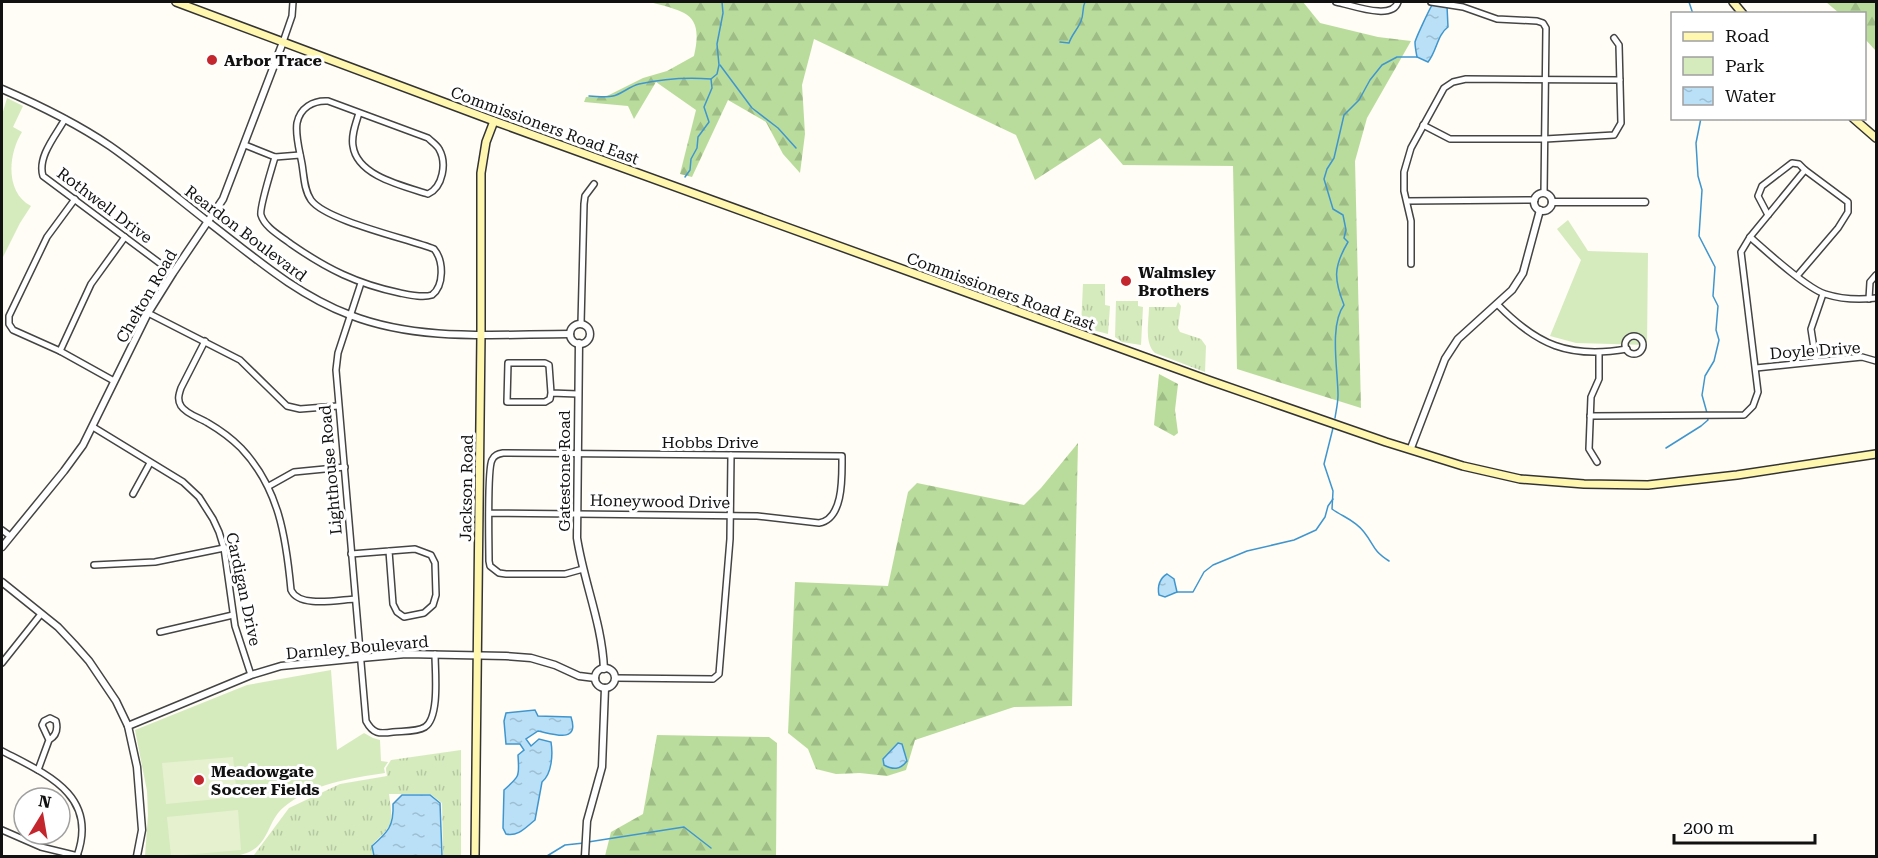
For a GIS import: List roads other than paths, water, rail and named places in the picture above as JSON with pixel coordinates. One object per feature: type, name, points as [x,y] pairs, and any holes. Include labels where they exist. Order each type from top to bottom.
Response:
[{"type":"main road","name":"Commissioners Road East","points":[[176,2],[494,121],[1208,380],[1386,442],[1463,466],[1520,479],[1584,484],[1648,485],[1737,475],[1876,452]]},
{"type":"main road","points":[[1855,120],[1876,138]]},
{"type":"main road","name":"Jackson Road","points":[[475,856],[481,173],[486,142],[494,121]]},
{"type":"street","points":[[283,42],[292,16],[293,2]]},
{"type":"street","points":[[1336,2],[1381,12],[1391,11],[1397,7],[1398,2]]},
{"type":"street","points":[[1431,2],[1463,7],[1497,19],[1537,21],[1543,23],[1546,28],[1544,193]]},
{"type":"street","points":[[1423,125],[1450,139],[1545,139],[1614,135],[1621,123],[1619,45],[1614,38]]},
{"type":"street","name":"Chelton Road","points":[[2,547],[64,471],[93,427],[148,313],[223,199],[283,42]]},
{"type":"street","points":[[1411,264],[1411,221],[1404,191],[1404,172],[1411,148],[1444,88],[1453,82],[1466,79],[1620,80]]},
{"type":"street","name":"Reardon Boulevard","points":[[2,89],[65,119],[109,146],[277,277],[316,300],[351,316],[407,329],[441,333],[570,334]]},
{"type":"street","points":[[274,157],[269,184],[260,208],[267,226],[322,265],[361,283],[373,288],[429,297],[439,287],[440,262],[435,249],[395,238],[322,210],[310,199],[300,155],[297,122],[308,105],[320,101],[328,101],[428,138],[438,147],[442,157],[441,183],[437,189],[428,194],[370,172],[358,160],[353,145],[353,131],[359,113]]},
{"type":"street","name":"Rothwell Drive","points":[[65,119],[43,159],[40,168],[43,176],[173,273]]},
{"type":"street","points":[[245,145],[274,157],[300,155]]},
{"type":"street","points":[[1768,215],[1758,196],[1762,186],[1792,163],[1799,164],[1848,202],[1848,212],[1838,228],[1797,276]]},
{"type":"street","points":[[1590,416],[1744,415],[1753,406],[1758,392],[1741,252],[1749,237],[1805,170]]},
{"type":"street","points":[[581,324],[584,204],[585,196],[594,184]]},
{"type":"street","points":[[1544,193],[1551,197],[1552,202],[1549,209],[1540,210],[1536,207],[1535,200],[1539,194],[1544,193]]},
{"type":"street","points":[[75,199],[47,237],[9,316],[9,324],[13,330],[60,351],[114,381]]},
{"type":"street","points":[[1407,201],[1535,200]]},
{"type":"street","points":[[1552,202],[1645,202]]},
{"type":"street","points":[[1411,448],[1445,359],[1458,339],[1512,290],[1523,273],[1540,210]]},
{"type":"street","points":[[60,351],[91,284],[125,237]]},
{"type":"street","points":[[1749,237],[1823,294],[1862,300],[1876,298]]},
{"type":"street","points":[[1869,299],[1870,282],[1876,275]]},
{"type":"street","name":"Lighthouse Road","points":[[361,283],[338,353],[336,370],[366,721],[371,730],[379,734],[428,726],[435,714],[435,654]]},
{"type":"street","points":[[1816,360],[1811,329],[1823,294]]},
{"type":"street","points":[[1497,304],[1517,324],[1539,339],[1566,349],[1599,353],[1627,349]]},
{"type":"street","points":[[148,313],[240,360],[287,406],[300,409],[338,406]]},
{"type":"street","points":[[581,324],[588,328],[590,334],[587,341],[579,343],[572,339],[570,334],[573,327],[581,324]]},
{"type":"street","points":[[205,342],[181,388],[178,396],[180,405],[186,411],[224,433],[241,449],[269,486],[284,529],[291,590],[294,596],[310,601],[355,600]]},
{"type":"street","name":"Gatestone Road","points":[[579,343],[577,538],[583,569],[602,635],[604,669]]},
{"type":"street","points":[[1597,462],[1589,449],[1591,397],[1599,380],[1599,353]]},
{"type":"street","name":"Doyle Drive","points":[[1756,368],[1862,357],[1876,361]]},
{"type":"street","points":[[508,363],[545,363],[549,365],[551,393],[550,399],[545,402],[507,402],[508,363]]},
{"type":"street","points":[[551,393],[578,394]]},
{"type":"street","name":"Cardigan Drive","points":[[93,427],[183,482],[199,497],[219,532],[224,548],[233,615],[251,675]]},
{"type":"street","name":"Hobbs Drive","points":[[490,513],[490,464],[496,455],[503,453],[842,456],[842,482],[834,514],[830,520]]},
{"type":"street","points":[[615,678],[713,679],[719,674],[730,515],[730,455]]},
{"type":"street","points":[[133,494],[150,463]]},
{"type":"street","points":[[269,486],[294,472],[345,467]]},
{"type":"street","points":[[490,513],[489,561],[494,571],[506,574],[565,574],[583,569]]},
{"type":"street","name":"Honeywood Drive","points":[[490,513],[730,515],[819,523],[830,520]]},
{"type":"street","points":[[2,530],[10,536]]},
{"type":"street","points":[[94,565],[155,562],[224,548]]},
{"type":"street","points":[[351,554],[415,549],[431,555],[435,563],[436,595],[433,605],[424,614],[404,617],[397,612],[393,604],[390,551]]},
{"type":"street","points":[[2,582],[58,627],[89,661],[116,701],[128,726],[137,767],[142,830],[137,856]]},
{"type":"street","points":[[2,663],[40,614]]},
{"type":"street","points":[[160,632],[233,615]]},
{"type":"street","name":"Darnley Boulevard","points":[[128,726],[251,675],[281,666],[435,654],[531,658],[555,665],[579,676],[595,678]]},
{"type":"street","points":[[605,688],[597,684],[595,678],[599,670],[610,670],[615,678]]},
{"type":"street","points":[[605,688],[613,684],[615,678]]},
{"type":"street","points":[[585,856],[587,820],[602,767],[605,688]]},
{"type":"street","points":[[38,770],[49,740]]},
{"type":"street","points":[[2,751],[53,778],[65,789],[75,803],[81,819],[83,839],[78,856],[41,848],[2,830]]},
{"type":"water","points":[[1434,2],[1447,6],[1448,27],[1444,30],[1428,62],[1417,57],[1415,42]]},
{"type":"water","points":[[1167,574],[1174,579],[1177,592],[1165,597],[1159,595],[1158,588],[1161,580]]},
{"type":"water","points":[[535,710],[538,716],[571,717],[572,731],[568,734],[557,735],[538,731],[526,739],[531,746],[539,739],[551,742],[551,764],[542,782],[535,820],[518,833],[510,835],[506,834],[503,828],[504,790],[518,775],[518,755],[524,750],[520,744],[506,744],[504,721],[506,713]]},
{"type":"water","points":[[898,743],[902,744],[907,761],[902,766],[890,768],[884,765],[883,759]]},
{"type":"water","points":[[402,795],[430,795],[440,803],[442,856],[374,856],[372,846],[389,828],[393,804]]},
{"type":"waterway","points":[[589,96],[613,96],[636,85],[657,81],[684,78],[711,79],[717,74],[719,65],[717,44],[723,13],[722,2]]},
{"type":"waterway","points":[[1060,42],[1069,43],[1081,21],[1085,2]]},
{"type":"waterway","points":[[1689,2],[1692,12]]},
{"type":"waterway","points":[[1335,418],[1338,395],[1335,348],[1339,314],[1344,305],[1338,288],[1337,274],[1340,259],[1348,242],[1344,238],[1346,230],[1343,215],[1333,209],[1324,179],[1334,158],[1344,115],[1359,100],[1370,80],[1382,65],[1397,57],[1417,57]]},
{"type":"waterway","points":[[720,65],[752,108],[778,128],[796,148]]},
{"type":"waterway","points":[[685,177],[690,170],[698,137],[709,122],[704,107],[712,88],[711,79]]},
{"type":"waterway","points":[[1701,120],[1696,143],[1698,176],[1702,190],[1699,236],[1715,267],[1713,296],[1718,306],[1716,330],[1719,340],[1714,361],[1705,376],[1702,395],[1707,413]]},
{"type":"waterway","points":[[1666,448],[1701,426],[1708,420],[1707,417]]},
{"type":"waterway","points":[[1333,428],[1324,464],[1333,491],[1332,509],[1357,524],[1377,551],[1389,561]]},
{"type":"waterway","points":[[1177,592],[1193,592],[1204,572],[1213,565],[1247,551],[1294,540],[1316,530],[1333,499]]},
{"type":"waterway","points":[[588,842],[684,827],[711,848]]},
{"type":"waterway","points":[[547,856],[565,845],[584,843]]},
{"type":"place","name":"Arbor Trace","points":[[212,60]]},
{"type":"place","name":"Walmsley Brothers","points":[[1126,281]]},
{"type":"place","name":"Meadowgate Soccer Fields","points":[[199,780]]}]
